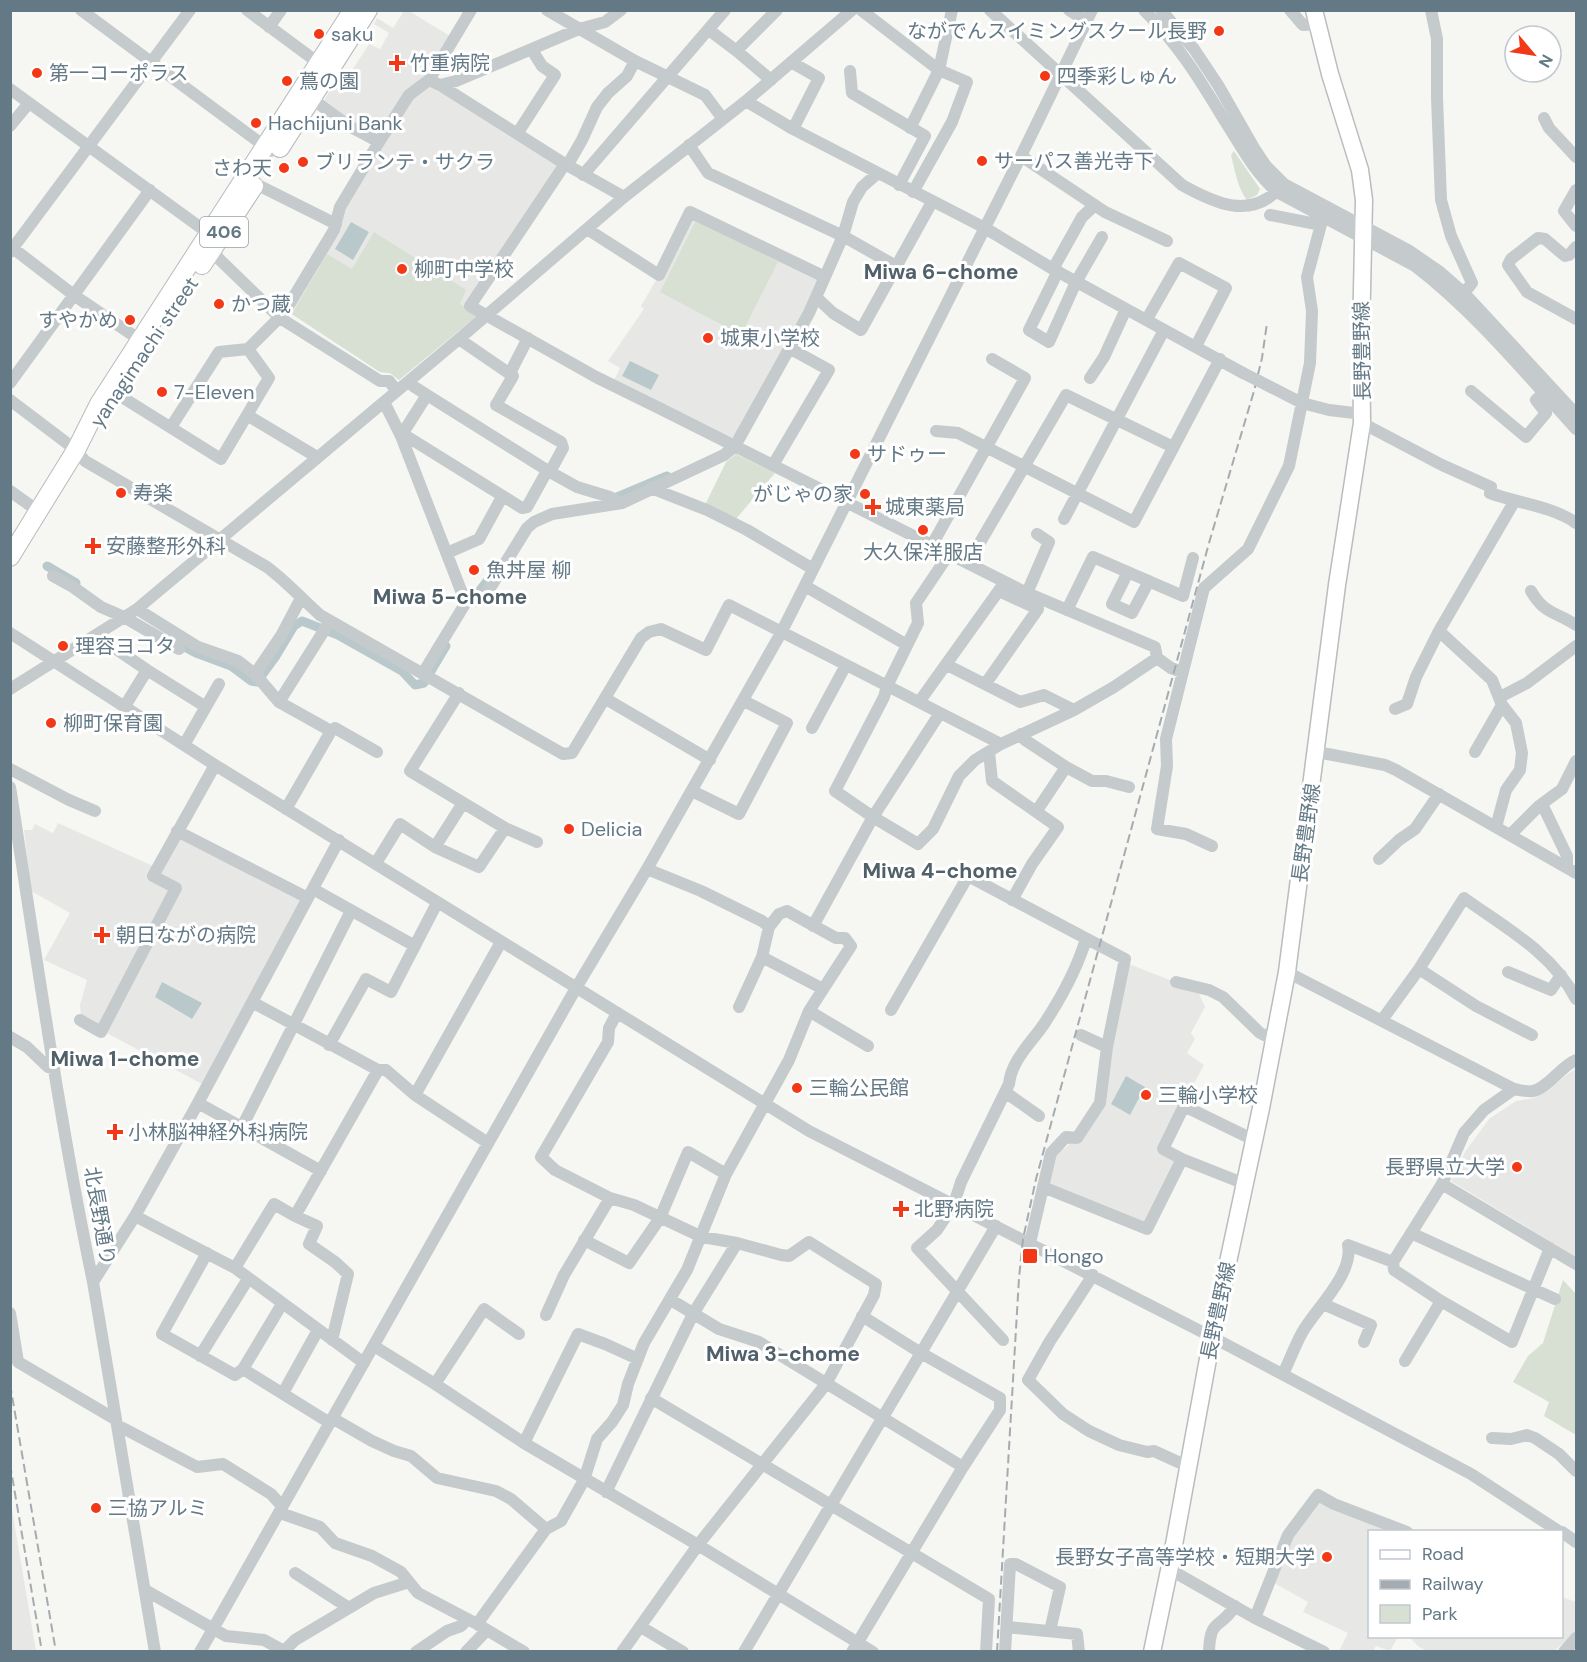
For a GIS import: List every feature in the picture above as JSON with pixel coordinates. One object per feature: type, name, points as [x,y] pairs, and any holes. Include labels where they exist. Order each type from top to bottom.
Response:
[{"type":"highway","name":"yanagimachi street","points":[[325,68],[353,10]]},
{"type":"highway","name":"yanagimachi street","points":[[10,557],[76,450],[99,404],[144,343],[306,95],[368,10]]},
{"type":"highway","name":"yanagimachi street","points":[[211,240],[256,184],[270,151]]},
{"type":"highway","name":"yanagimachi street","points":[[76,450],[109,410],[144,343]]},
{"type":"main road","name":"長野豊野線","points":[[1152,1652],[1212,1337],[1287,972],[1362,419],[1364,200],[1360,170],[1330,74],[1316,17]]},
{"type":"street","points":[[81,10],[270,151]]},
{"type":"street","points":[[144,343],[11,249],[189,10]]},
{"type":"street","points":[[247,10],[325,68]]},
{"type":"street","points":[[269,27],[281,10]]},
{"type":"street","points":[[434,83],[471,10]]},
{"type":"street","points":[[547,10],[634,61],[705,95],[723,119]]},
{"type":"street","points":[[171,428],[219,352],[248,350],[274,321],[280,318],[336,224],[340,207],[410,95],[434,83],[450,83],[579,29],[604,22],[621,10]]},
{"type":"street","points":[[583,175],[725,10]]},
{"type":"street","points":[[736,50],[777,10]]},
{"type":"street","points":[[10,689],[130,613],[396,390],[410,381],[624,197],[746,101],[852,10]]},
{"type":"street","points":[[861,10],[939,70],[967,82],[952,122],[913,192]]},
{"type":"street","points":[[910,128],[939,70],[952,10]]},
{"type":"street","points":[[990,10],[1182,185],[1203,196],[1245,207],[1257,205],[1280,188]]},
{"type":"street","points":[[200,1652],[281,1505],[781,633],[1089,16],[1069,10]]},
{"type":"street","points":[[1144,10],[1185,56],[1247,158],[1266,182],[1362,231],[1461,298],[1576,414]]},
{"type":"street","points":[[1161,10],[1194,49],[1280,188],[1322,221]]},
{"type":"street","points":[[1290,10],[1304,26],[1316,17]]},
{"type":"street","points":[[1431,10],[1437,39],[1437,98],[1442,200],[1451,236],[1472,280],[1461,298]]},
{"type":"street","points":[[709,30],[771,80]]},
{"type":"street","points":[[517,134],[555,75],[542,66],[532,50]]},
{"type":"street","points":[[634,61],[627,76],[608,93],[597,107],[582,140],[470,306],[620,390],[968,563],[1038,609],[986,683]]},
{"type":"street","points":[[791,62],[819,78],[793,129]]},
{"type":"street","points":[[850,71],[852,93],[925,136],[899,185]]},
{"type":"street","points":[[434,83],[566,165],[624,197]]},
{"type":"street","points":[[10,88],[150,190],[211,240],[218,258],[280,318],[380,381],[389,381],[396,390]]},
{"type":"street","points":[[306,95],[349,126],[379,142]]},
{"type":"street","points":[[746,101],[793,129],[985,228],[1076,282],[1302,404],[1362,419],[1442,465],[1491,487],[1490,493],[1538,507],[1576,523]]},
{"type":"street","points":[[10,126],[29,103]]},
{"type":"street","points":[[1544,118],[1549,128],[1576,157]]},
{"type":"street","points":[[689,145],[708,172],[843,236],[896,266]]},
{"type":"street","points":[[1021,156],[1105,212],[1167,242]]},
{"type":"street","points":[[384,402],[402,435],[462,593],[468,599],[478,602],[485,596],[527,528],[534,522],[552,514],[616,500],[651,488],[724,455],[735,446],[816,297],[843,236],[853,202],[862,187],[878,173]]},
{"type":"street","points":[[256,184],[336,224]]},
{"type":"street","points":[[10,382],[75,296],[150,190]]},
{"type":"street","points":[[1576,190],[1564,211],[1576,226]]},
{"type":"street","points":[[816,297],[832,314],[861,330],[932,201]]},
{"type":"street","points":[[1095,205],[1082,217],[1055,270],[1029,330],[1049,342],[1076,282],[1102,237]]},
{"type":"street","points":[[587,229],[659,275],[690,212],[825,277]]},
{"type":"street","points":[[1270,215],[1322,221],[1362,231]]},
{"type":"street","points":[[1212,846],[1186,834],[1157,829],[1167,766],[1166,739],[1204,588],[1248,549],[1289,466],[1310,363],[1312,328],[1307,278],[1322,221]]},
{"type":"street","points":[[1576,247],[1568,256],[1563,255],[1540,237],[1510,259],[1508,265],[1527,292],[1576,319]]},
{"type":"street","points":[[1147,320],[1179,263],[1226,288],[1196,346]]},
{"type":"street","points":[[1461,298],[1576,429]]},
{"type":"street","points":[[1090,378],[1104,357],[1126,309]]},
{"type":"street","points":[[1065,519],[1164,330]]},
{"type":"street","points":[[510,374],[528,338]]},
{"type":"street","points":[[402,435],[522,508],[527,507],[548,472],[562,448],[561,442],[496,405],[513,376],[459,339]]},
{"type":"street","points":[[773,465],[829,370],[789,348]]},
{"type":"street","points":[[118,393],[221,459],[269,378],[248,350]]},
{"type":"street","points":[[932,545],[1025,378],[992,359]]},
{"type":"street","points":[[936,431],[958,434],[1134,522],[1220,359]]},
{"type":"street","points":[[410,381],[413,386],[548,472],[577,487],[616,500]]},
{"type":"street","points":[[1471,391],[1526,437],[1546,413],[1536,400],[1543,393]]},
{"type":"street","points":[[402,435],[427,395]]},
{"type":"street","points":[[968,563],[1066,395],[1173,447]]},
{"type":"street","points":[[10,400],[76,450],[86,461],[267,567],[290,584],[301,598],[320,615],[327,627],[427,674],[563,754],[572,753],[641,638],[649,632],[662,629],[706,650],[729,605],[1001,744]]},
{"type":"street","points":[[247,415],[317,457]]},
{"type":"street","points":[[651,488],[747,530],[813,570]]},
{"type":"street","points":[[10,491],[38,511]]},
{"type":"street","points":[[447,553],[479,539],[502,497]]},
{"type":"street","points":[[1395,709],[1407,704],[1416,677],[1439,631],[1514,501]]},
{"type":"street","points":[[1027,593],[1049,542],[1037,534]]},
{"type":"street","points":[[949,554],[916,603],[918,623],[887,686],[884,697],[835,791],[918,844],[933,829],[959,776],[975,760],[1001,744],[1074,710],[1157,658]]},
{"type":"street","points":[[1066,610],[1094,557],[1183,596],[1193,558]]},
{"type":"street","points":[[1128,572],[1112,604],[1129,612]]},
{"type":"street","points":[[53,576],[73,587],[101,608],[130,613],[198,647],[238,661],[258,677],[279,702],[331,731]]},
{"type":"street","points":[[1119,631],[1129,612],[1132,613],[1149,581]]},
{"type":"street","points":[[805,586],[908,645]]},
{"type":"street","points":[[1002,586],[1027,593],[1155,647],[1157,658],[1171,668],[1182,672]]},
{"type":"street","points":[[919,702],[1002,586]]},
{"type":"street","points":[[1531,591],[1544,609],[1562,615],[1576,625]]},
{"type":"street","points":[[258,677],[301,598]]},
{"type":"street","points":[[427,674],[468,599]]},
{"type":"street","points":[[130,613],[179,650]]},
{"type":"street","points":[[279,702],[327,627]]},
{"type":"street","points":[[1439,631],[1492,680],[1501,701],[1516,723],[1522,753],[1520,770],[1506,790],[1496,827]]},
{"type":"street","points":[[10,633],[215,765],[809,1131],[1093,1275],[1471,1474],[1557,1530]]},
{"type":"street","points":[[97,636],[206,707]]},
{"type":"street","points":[[1475,752],[1501,701],[1576,646]]},
{"type":"street","points":[[947,664],[1020,702],[1044,695],[1074,710]]},
{"type":"street","points":[[812,728],[846,665]]},
{"type":"street","points":[[125,706],[147,670]]},
{"type":"street","points":[[184,745],[219,684]]},
{"type":"street","points":[[459,693],[410,771],[505,828],[537,842]]},
{"type":"street","points":[[606,699],[710,760]]},
{"type":"street","points":[[692,791],[739,813],[749,797],[788,723],[744,700]]},
{"type":"street","points":[[813,926],[873,817],[940,714]]},
{"type":"street","points":[[286,809],[331,731],[335,728],[377,752]]},
{"type":"street","points":[[1022,734],[1025,740],[1092,781],[1130,787]]},
{"type":"street","points":[[989,752],[992,781],[1058,827],[1032,864],[1012,900]]},
{"type":"street","points":[[1317,752],[1385,765],[1572,870]]},
{"type":"street","points":[[1510,835],[1542,804],[1562,789],[1576,761]]},
{"type":"street","points":[[80,1020],[101,1032],[176,888],[153,876],[215,765]]},
{"type":"street","points":[[1036,812],[1066,767]]},
{"type":"street","points":[[10,769],[95,811]]},
{"type":"street","name":"北長野通り","points":[[10,787],[54,1068],[93,1282],[155,1652]]},
{"type":"street","points":[[1379,859],[1415,829],[1439,794]]},
{"type":"street","points":[[435,847],[463,803]]},
{"type":"street","points":[[1542,804],[1568,856],[1572,870]]},
{"type":"street","points":[[376,863],[400,824],[435,847],[479,867],[505,828]]},
{"type":"street","points":[[177,831],[351,911],[415,946]]},
{"type":"street","points":[[93,1282],[135,1216],[198,1103],[339,840]]},
{"type":"street","points":[[647,869],[701,891],[762,921],[769,927]]},
{"type":"street","points":[[891,1010],[968,876],[1125,959],[1107,1047],[1100,1103],[1077,1138],[1066,1137],[1051,1153],[1030,1243]]},
{"type":"street","points":[[1382,1020],[1419,969],[1464,898],[1534,947],[1568,982],[1576,999]]},
{"type":"street","points":[[329,1045],[366,978],[391,992],[437,903]]},
{"type":"street","points":[[242,1127],[351,911]]},
{"type":"street","points":[[466,1652],[477,1625],[546,1529],[561,1521],[584,1480],[597,1439],[623,1405],[628,1384],[644,1343],[671,1299],[702,1237],[726,1174],[789,1060],[809,1011],[851,946],[845,938],[836,938],[787,911],[779,914],[769,927],[762,957],[739,1007]]},
{"type":"street","points":[[1003,1340],[917,1248],[937,1230],[954,1204],[961,1189],[961,1182],[1009,1084],[1010,1072],[1044,1023],[1080,960],[1086,939]]},
{"type":"street","points":[[415,1095],[501,942]]},
{"type":"street","points":[[762,957],[823,989]]},
{"type":"street","points":[[1419,969],[1476,1006],[1532,1035]]},
{"type":"street","points":[[1287,972],[1514,1089],[1531,1091],[1540,1089],[1570,1062],[1576,1060]]},
{"type":"street","points":[[1508,972],[1551,990],[1561,975]]},
{"type":"street","points":[[1176,982],[1209,990],[1223,997],[1260,1033],[1274,1040]]},
{"type":"street","points":[[252,1002],[378,1070],[386,1070],[415,1095],[488,1143]]},
{"type":"street","points":[[809,1011],[868,1046]]},
{"type":"street","points":[[617,1013],[609,1028],[608,1042],[541,1157],[555,1170],[610,1198],[634,1205],[702,1237],[736,1243],[781,1256],[789,1256],[809,1242],[876,1284],[874,1295],[826,1384],[698,1545],[622,1652]]},
{"type":"street","points":[[1081,1035],[1107,1047]]},
{"type":"street","points":[[10,1037],[27,1047],[48,1067],[54,1068]]},
{"type":"street","points":[[295,1216],[378,1070]]},
{"type":"street","points":[[1514,1089],[1484,1110],[1464,1133],[1442,1184],[1393,1262],[1394,1270],[1441,1301],[1512,1342],[1550,1248]]},
{"type":"street","points":[[1005,1092],[1039,1116]]},
{"type":"street","points":[[1191,1095],[1163,1149],[1245,1184]]},
{"type":"street","points":[[198,1103],[321,1171]]},
{"type":"street","points":[[1184,1106],[1254,1140]]},
{"type":"street","points":[[584,1240],[629,1263],[660,1218],[688,1152],[726,1174]]},
{"type":"street","points":[[1043,1187],[1147,1229],[1182,1159]]},
{"type":"street","points":[[1442,1184],[1576,1264]]},
{"type":"street","points":[[546,1315],[564,1275],[610,1198]]},
{"type":"street","points":[[235,1268],[274,1204],[317,1226],[309,1244],[348,1274],[332,1340]]},
{"type":"street","points":[[135,1216],[235,1268],[364,1363]]},
{"type":"street","points":[[744,1652],[996,1226]]},
{"type":"street","points":[[1411,1233],[1556,1299]]},
{"type":"street","points":[[606,1492],[693,1314],[736,1243]]},
{"type":"street","points":[[1283,1374],[1303,1331],[1339,1281],[1350,1252],[1348,1245],[1393,1262]]},
{"type":"street","points":[[207,1253],[162,1334],[235,1374],[243,1369],[282,1304]]},
{"type":"street","points":[[1093,1275],[1050,1341],[1028,1380],[1063,1414],[1089,1431],[1119,1445],[1147,1452],[1154,1451],[1189,1467]]},
{"type":"street","points":[[200,1356],[248,1279]]},
{"type":"street","points":[[671,1299],[719,1329],[759,1342],[963,1467]]},
{"type":"street","points":[[1406,1360],[1441,1301]]},
{"type":"street","points":[[1323,1304],[1371,1325],[1364,1342]]},
{"type":"street","points":[[435,1384],[484,1309],[519,1334]]},
{"type":"street","points":[[10,1313],[18,1362],[116,1422],[197,1467],[223,1464],[271,1494],[281,1505],[284,1514],[320,1527],[334,1543],[372,1556],[401,1572],[418,1593],[524,1652]]},
{"type":"street","points":[[855,1647],[963,1467],[1000,1410],[1000,1398],[862,1316]]},
{"type":"street","points":[[283,1393],[318,1330]]},
{"type":"street","points":[[524,1443],[578,1334],[638,1359]]},
{"type":"street","points":[[374,1346],[584,1480],[778,1594],[855,1647],[873,1652]]},
{"type":"street","points":[[243,1369],[331,1421],[394,1451],[411,1456],[437,1478],[496,1491],[512,1499],[546,1529]]},
{"type":"street","points":[[651,1398],[990,1599],[986,1652]]},
{"type":"street","points":[[1492,1438],[1511,1439],[1527,1435],[1558,1454],[1576,1471]]},
{"type":"street","points":[[1255,1618],[1288,1534],[1318,1495],[1334,1504],[1402,1530]]},
{"type":"street","points":[[1563,1534],[1576,1542]]},
{"type":"street","points":[[1005,1652],[1010,1564],[1016,1564],[1060,1587],[1050,1631]]},
{"type":"street","points":[[1169,1569],[1255,1618],[1324,1652]]},
{"type":"street","points":[[295,1573],[349,1608]]},
{"type":"street","points":[[145,1590],[226,1636],[264,1640],[285,1651],[295,1640],[374,1593],[409,1582]]},
{"type":"street","points":[[1209,1652],[1209,1634],[1235,1606]]},
{"type":"street","points":[[416,1652],[447,1631],[461,1626],[477,1625]]},
{"type":"street","points":[[641,1627],[683,1652]]},
{"type":"street","points":[[1006,1627],[1077,1634],[1079,1652]]},
{"type":"street","points":[[1564,1652],[1576,1641]]},
{"type":"shaded area","name":"竹重病院","points":[[404,11],[409,11],[453,38],[378,138],[323,102],[337,78],[345,81],[369,44],[380,49],[389,33],[374,24],[377,18],[393,28]]},
{"type":"shaded area","name":"柳町中学校","points":[[429,85],[560,164],[466,307],[399,380],[390,373],[380,372],[287,311],[342,208],[412,96]]},
{"type":"shaded area","name":"城東小学校","points":[[692,218],[820,279],[804,315],[736,436],[730,438],[613,382],[620,368],[608,361],[644,309],[641,306]]},
{"type":"shaded area","points":[[351,222],[369,232],[353,260],[335,249]]},
{"type":"shaded area","points":[[630,361],[659,375],[651,390],[622,376]]},
{"type":"shaded area","name":"朝日ながの病院","points":[[58,823],[153,866],[147,877],[168,888],[170,892],[101,1028],[81,1017],[80,1005],[87,980],[44,960],[70,913],[31,891],[24,830],[32,830],[35,824],[53,833]]},
{"type":"shaded area","points":[[178,833],[304,899],[204,1085],[105,1032],[178,888],[155,874]]},
{"type":"shaded area","name":"三輪小学校","points":[[1129,964],[1198,991],[1205,1007],[1191,1033],[1195,1039],[1187,1053],[1204,1065],[1157,1152],[1177,1160],[1144,1224],[1047,1183],[1055,1156],[1066,1148],[1104,1102],[1110,1048]]},
{"type":"shaded area","points":[[162,982],[202,1003],[192,1019],[155,997]]},
{"type":"shaded area","name":"長野県立大学","points":[[1576,1069],[1576,1257],[1451,1181],[1465,1152],[1489,1119],[1516,1101],[1534,1098],[1548,1091]]},
{"type":"shaded area","points":[[1126,1076],[1145,1087],[1130,1115],[1111,1104]]},
{"type":"shaded area","name":"長野女子高等学校・短期大学","points":[[1318,1501],[1389,1527],[1388,1530],[1368,1530],[1368,1638],[1397,1638],[1390,1651],[1376,1646],[1373,1651],[1339,1651],[1348,1633],[1303,1612],[1308,1602],[1274,1583],[1295,1531]]},
{"type":"shaded area","points":[[11,1502],[12,1510],[36,1651],[11,1651]]},
{"type":"shaded area","points":[[1563,1597],[1576,1602],[1576,1635],[1554,1651],[1427,1651],[1410,1638],[1563,1638]]},
{"type":"green space","points":[[1234,151],[1260,189],[1257,195],[1247,200],[1241,191],[1235,173],[1231,155]]},
{"type":"green space","points":[[697,218],[778,262],[741,335],[660,292]]},
{"type":"green space","points":[[374,232],[466,290],[460,304],[478,315],[399,380],[390,373],[380,372],[292,314],[327,254],[352,269]]},
{"type":"green space","points":[[736,454],[775,473],[735,520],[705,505],[726,462]]},
{"type":"green space","points":[[1563,1280],[1576,1294],[1576,1435],[1544,1416],[1549,1402],[1513,1382],[1528,1356],[1543,1343]]},
{"type":"waterway","points":[[610,500],[667,476]]},
{"type":"waterway","points":[[47,566],[76,583]]},
{"type":"waterway","points":[[477,594],[494,572]]},
{"type":"waterway","points":[[175,642],[196,653],[231,666],[251,681],[257,682],[294,626],[302,621],[338,635],[402,671],[415,685],[424,683],[446,646]]},
{"type":"railway","points":[[997,1652],[1023,1239],[1036,1179],[1209,543],[1254,391],[1267,323]]},
{"type":"railway","points":[[10,1384],[56,1652]]},
{"type":"railway","points":[[10,1464],[42,1652]]},
{"type":"place","name":"ながでんスイミングスクール長野","points":[[1219,31]]},
{"type":"place","name":"saku","points":[[319,34]]},
{"type":"place","name":"竹重病院","points":[[397,63]]},
{"type":"place","name":"第一コーポラス","points":[[37,73]]},
{"type":"place","name":"四季彩しゅん","points":[[1045,76]]},
{"type":"place","name":"蔦の園","points":[[287,81]]},
{"type":"place","name":"Hachijuni Bank","points":[[256,123]]},
{"type":"place","name":"サーパス善光寺下","points":[[982,161]]},
{"type":"place","name":"ブリランテ・サクラ","points":[[303,162]]},
{"type":"place","name":"さわ天","points":[[284,168]]},
{"type":"place","name":"柳町中学校","points":[[402,269]]},
{"type":"place","name":"かつ蔵","points":[[219,304]]},
{"type":"place","name":"すやかめ","points":[[130,320]]},
{"type":"place","name":"城東小学校","points":[[708,338]]},
{"type":"place","name":"7-Eleven","points":[[162,392]]},
{"type":"place","name":"サドゥー","points":[[855,454]]},
{"type":"place","name":"寿楽","points":[[121,493]]},
{"type":"place","name":"がじゃの家","points":[[865,494]]},
{"type":"place","name":"城東薬局","points":[[873,507]]},
{"type":"place","name":"大久保洋服店","points":[[923,530]]},
{"type":"place","name":"安藤整形外科","points":[[93,546]]},
{"type":"place","name":"魚丼屋 柳","points":[[474,570]]},
{"type":"place","name":"理容ヨコタ","points":[[63,646]]},
{"type":"place","name":"柳町保育園","points":[[51,723]]},
{"type":"place","name":"Delicia","points":[[569,829]]},
{"type":"place","name":"朝日ながの病院","points":[[102,935]]},
{"type":"place","name":"三輪公民館","points":[[797,1088]]},
{"type":"place","name":"三輪小学校","points":[[1146,1095]]},
{"type":"place","name":"小林脳神経外科病院","points":[[115,1132]]},
{"type":"place","name":"長野県立大学","points":[[1517,1167]]},
{"type":"place","name":"北野病院","points":[[901,1209]]},
{"type":"place","name":"Hongo","points":[[1030,1256]]},
{"type":"place","name":"三協アルミ","points":[[96,1508]]},
{"type":"place","name":"長野女子高等学校・短期大学","points":[[1327,1557]]},
{"type":"district","name":"Miwa 6-chome","points":[[941,272]]},
{"type":"district","name":"Miwa 5-chome","points":[[450,597]]},
{"type":"district","name":"Miwa 4-chome","points":[[940,871]]},
{"type":"district","name":"Miwa 1-chome","points":[[125,1059]]},
{"type":"district","name":"Miwa 3-chome","points":[[783,1354]]}]
